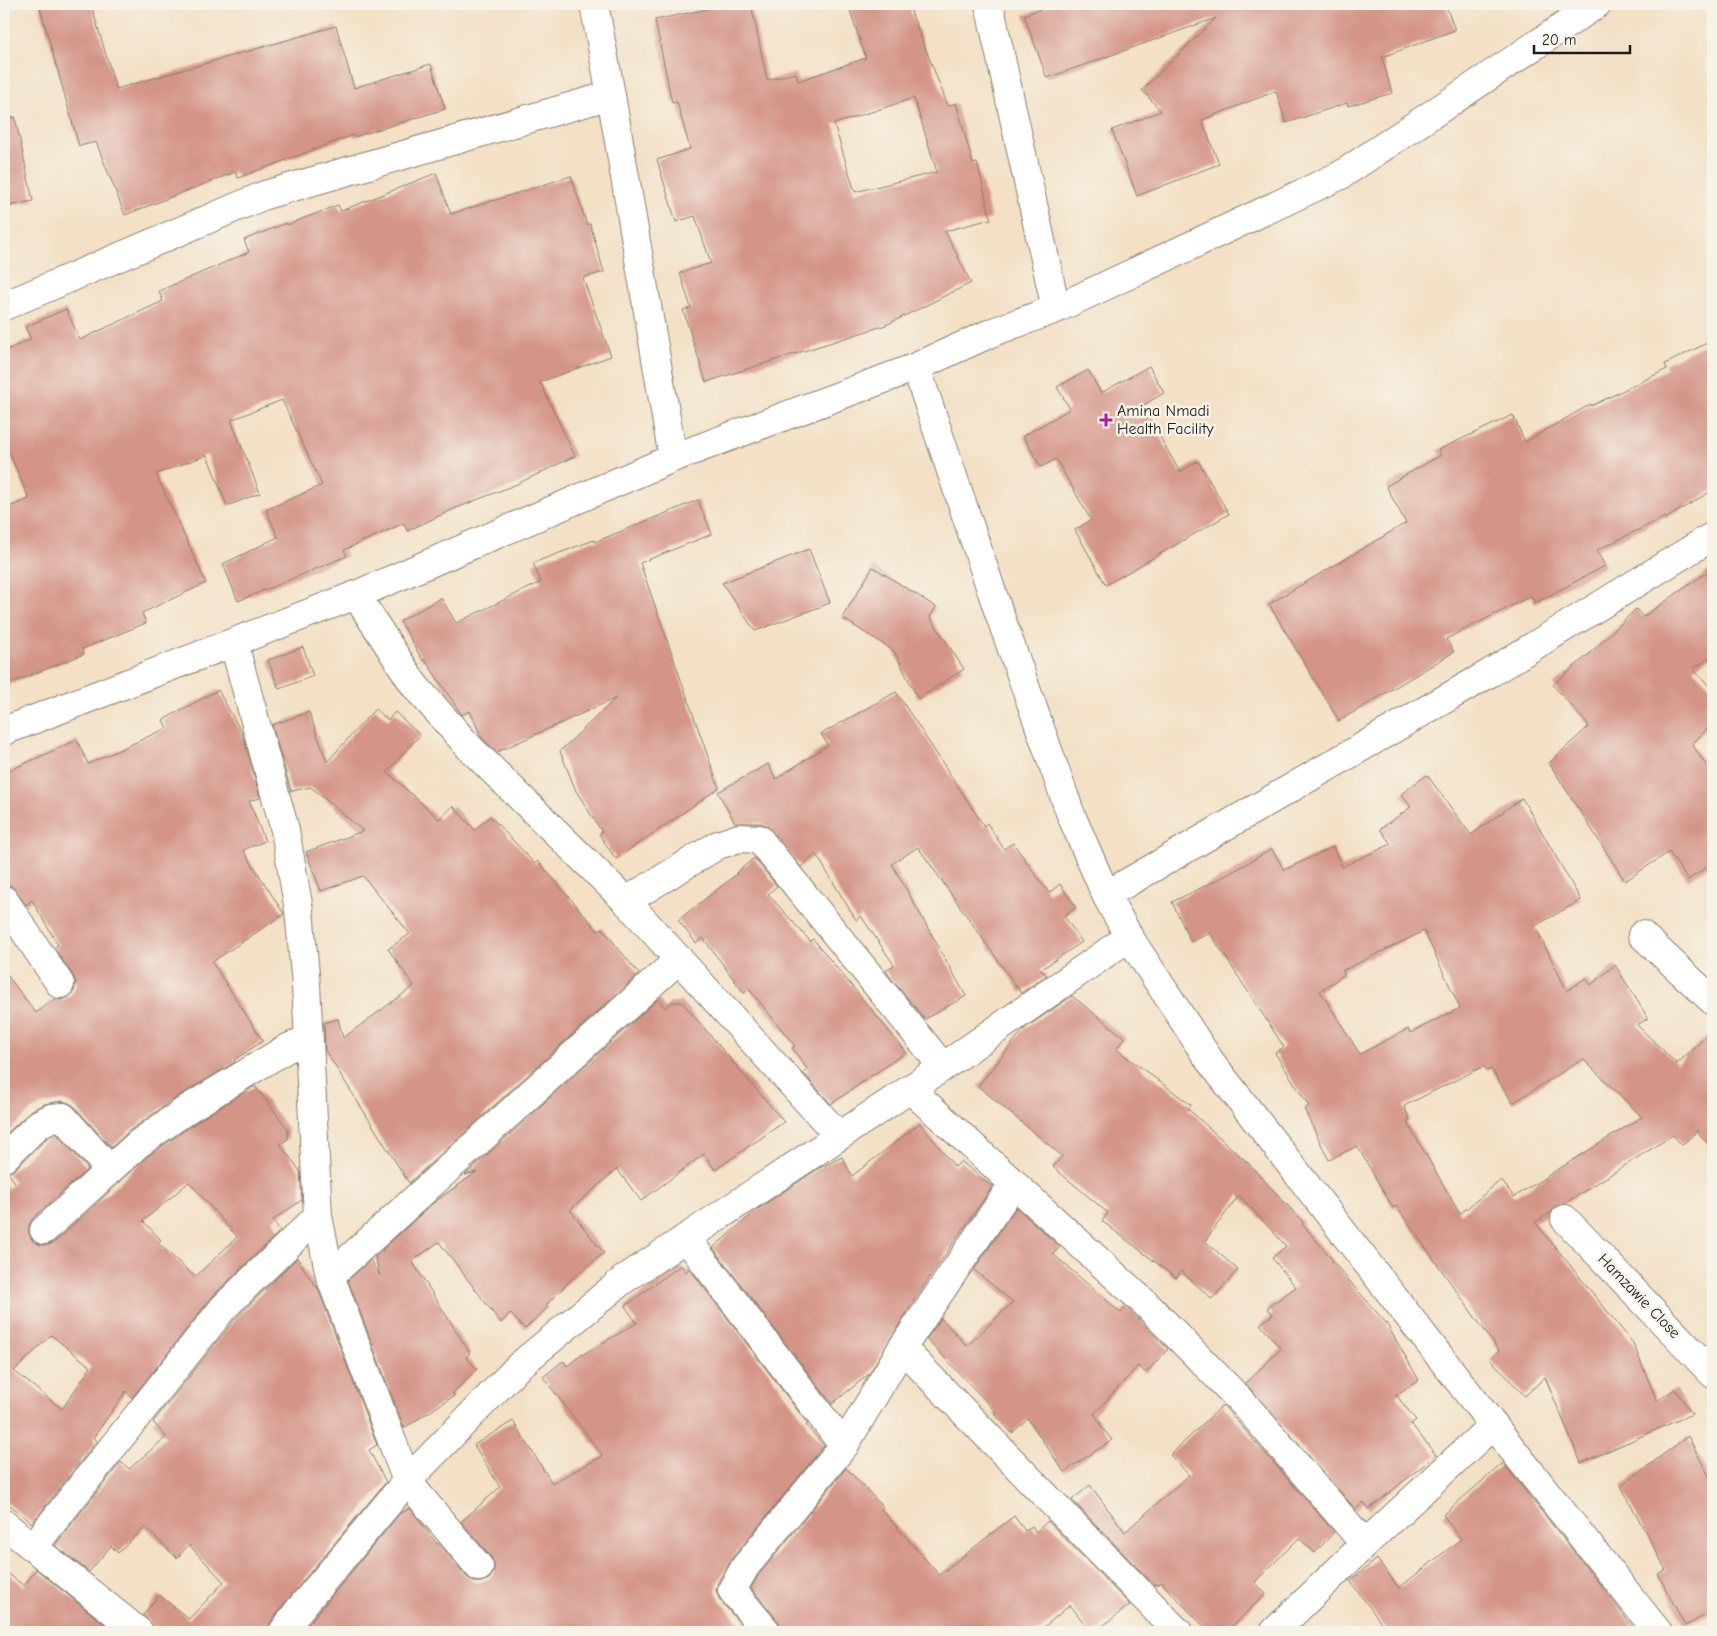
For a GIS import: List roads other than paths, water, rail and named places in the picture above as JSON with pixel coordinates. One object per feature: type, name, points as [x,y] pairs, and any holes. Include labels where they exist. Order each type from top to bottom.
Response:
[{"type":"street","points":[[594,4],[673,458]]},
{"type":"street","points":[[989,4],[1056,309]]},
{"type":"street","points":[[4,731],[234,644],[356,595],[673,458],[916,367],[993,332],[1056,309],[1341,175],[1597,4]]},
{"type":"street","points":[[4,306],[265,195],[611,95]]},
{"type":"street","points":[[916,367],[986,574],[1071,815],[1106,895],[1128,937],[1210,1061],[1493,1425],[1658,1632]]},
{"type":"street","points":[[1106,895],[1490,673],[1713,536]]},
{"type":"street","points":[[356,595],[415,686],[477,755],[626,901],[839,1136]]},
{"type":"street","points":[[234,644],[285,830],[300,910],[306,985],[318,1216],[330,1276],[407,1481],[479,1567]]},
{"type":"street","points":[[626,901],[718,845],[739,838],[759,839],[943,1067]]},
{"type":"street","points":[[4,900],[60,984]]},
{"type":"street","points":[[1642,935],[1713,1001]]},
{"type":"street","points":[[283,1632],[298,1611],[407,1481],[520,1365],[623,1280],[943,1067],[1128,937]]},
{"type":"street","points":[[330,1276],[679,959]]},
{"type":"street","points":[[44,1230],[138,1144],[189,1108],[286,1049],[308,1039]]},
{"type":"street","points":[[910,1089],[1147,1305],[1245,1405],[1365,1544]]},
{"type":"street","points":[[4,1158],[39,1124],[52,1118],[63,1117],[110,1170]]},
{"type":"street","points":[[767,1632],[732,1590],[744,1566],[844,1446],[902,1348],[1014,1183]]},
{"type":"street","points":[[34,1547],[224,1307],[318,1216]]},
{"type":"street","name":"Hamzawie Close","points":[[1565,1219],[1713,1374]]},
{"type":"street","points":[[686,1238],[844,1446]]},
{"type":"street","points":[[902,1348],[1178,1632]]},
{"type":"street","points":[[1274,1632],[1493,1425]]},
{"type":"street","points":[[4,1524],[140,1632]]},
{"type":"place","name":"Amina Nmadi Health Facility","points":[[1106,420]]}]
